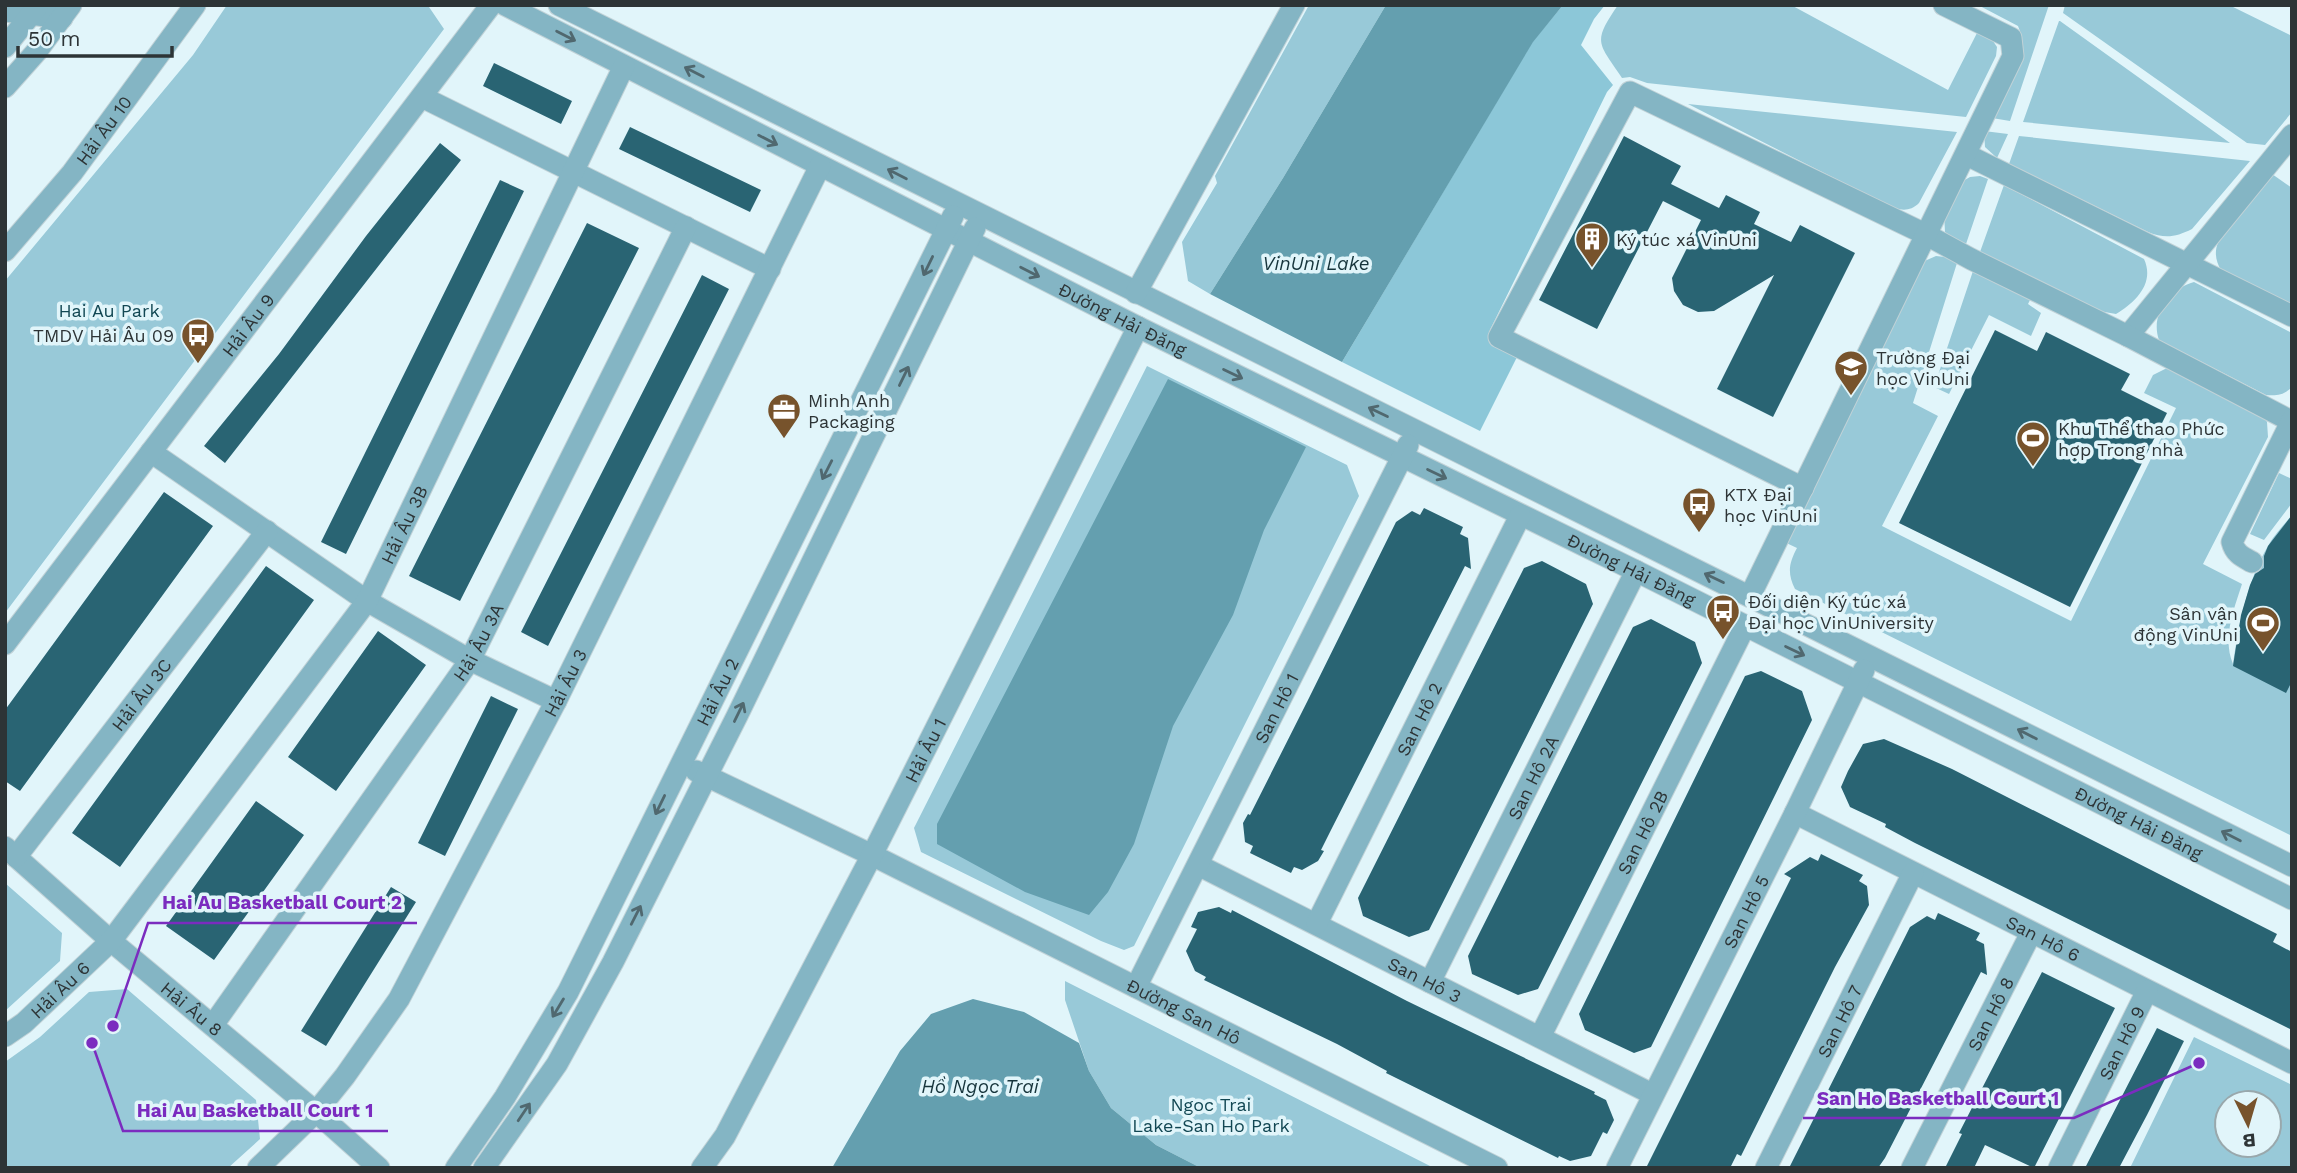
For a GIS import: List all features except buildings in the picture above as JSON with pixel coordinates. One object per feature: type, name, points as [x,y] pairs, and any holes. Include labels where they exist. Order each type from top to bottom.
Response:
[{"type":"street","name":"Hải Âu 10","points":[[5,251],[72,173],[195,5]]},
{"type":"street","name":"Hải Âu 9","points":[[5,644],[491,5]]},
{"type":"street","name":"Đường Hải Đăng","points":[[505,5],[1138,327],[1636,571],[2292,899]]},
{"type":"street","name":"Đường Hải Đăng","points":[[559,5],[2292,866]]},
{"type":"street","points":[[1136,293],[1294,5]]},
{"type":"street","points":[[1751,596],[2013,56],[2011,38],[1944,5]]},
{"type":"street","points":[[5,10],[67,11]]},
{"type":"street","points":[[5,47],[35,10]]},
{"type":"street","points":[[5,87],[67,11]]},
{"type":"street","points":[[5,47],[37,51]]},
{"type":"street","name":"Hải Âu 3B","points":[[111,941],[366,601],[624,66]]},
{"type":"street","points":[[1803,488],[1499,337],[1630,92],[1925,234],[2291,420],[2232,542],[2238,555],[2252,562]]},
{"type":"street","points":[[422,97],[770,269]]},
{"type":"street","points":[[2128,336],[2292,135]]},
{"type":"street","points":[[1966,155],[2292,316]]},
{"type":"street","name":"Hải Âu 3","points":[[258,1168],[316,1112],[399,999],[556,701],[820,166]]},
{"type":"street","name":"Hải Âu 2","points":[[456,1168],[505,1097],[568,992],[958,205]]},
{"type":"street","name":"Hải Âu 2","points":[[484,1168],[557,1064],[612,962],[707,777],[981,215]]},
{"type":"street","name":"Hải Âu 3A","points":[[213,1025],[470,660],[686,227]]},
{"type":"street","name":"Hải Âu 1","points":[[702,1168],[725,1136],[872,855],[1138,327]]},
{"type":"street","name":"San Hô 1","points":[[1136,987],[1415,430]]},
{"type":"street","points":[[151,452],[366,601],[470,660],[556,701]]},
{"type":"street","name":"San Hô 2","points":[[1317,923],[1520,516]]},
{"type":"street","name":"Hải Âu 3C","points":[[10,852],[267,531]]},
{"type":"street","name":"San Hô 2A","points":[[1430,982],[1636,571]]},
{"type":"street","name":"San Hô 2B","points":[[1540,1037],[1745,626]]},
{"type":"street","name":"San Hô 5","points":[[1617,1168],[1872,655]]},
{"type":"street","name":"Đường San Hô","points":[[680,763],[872,855],[1497,1168]]},
{"type":"street","name":"San Hô 6","points":[[1795,813],[2292,1063]]},
{"type":"street","name":"Hải Âu 8","points":[[10,852],[379,1168]]},
{"type":"street","name":"San Hô 3","points":[[1198,865],[1652,1094]]},
{"type":"street","name":"San Hô 7","points":[[1766,1168],[1913,873]]},
{"type":"street","name":"San Hô 8","points":[[1912,1168],[2031,933]]},
{"type":"street","name":"Hải Âu 6","points":[[5,1036],[24,1023],[111,941]]},
{"type":"street","name":"San Hô 9","points":[[2059,1168],[2147,991]]},
{"type":"green space","name":"Hai Au Park","points":[[227,5],[424,5],[429,7],[444,29],[5,613],[5,281],[193,55]]},
{"type":"green space","points":[[1309,5],[1386,5],[1210,294],[1188,281],[1182,242],[1217,183],[1215,176]]},
{"type":"green space","points":[[1618,5],[1791,5],[1948,90],[1977,33],[1993,41],[1997,47],[1996,56],[1966,117],[1647,83],[1630,77],[1622,78],[1603,49],[1601,42],[1604,27]]},
{"type":"green space","points":[[1978,5],[2049,5],[2010,121],[1992,118],[2016,73],[2022,38],[2018,26]]},
{"type":"green space","points":[[2065,5],[2229,5],[2292,36],[2292,112],[2265,145],[2247,143],[2063,13]]},
{"type":"green space","points":[[2060,21],[2230,143],[2023,122]]},
{"type":"green space","points":[[1688,104],[1957,132],[1919,203],[1903,210],[1887,205]]},
{"type":"green space","points":[[1984,131],[2008,134],[1997,158],[1985,147]]},
{"type":"green space","points":[[2019,136],[2250,161],[2192,229],[2165,236],[2148,232],[2009,164]]},
{"type":"green space","points":[[2272,174],[2292,188],[2292,305],[2221,270],[2216,257],[2222,236]]},
{"type":"green space","points":[[1980,176],[1988,179],[1966,244],[1945,232],[1944,212],[1963,181]]},
{"type":"green space","points":[[2004,185],[2144,259],[2147,276],[2137,298],[2116,314],[2099,311],[1980,252]]},
{"type":"green space","points":[[1936,256],[1957,263],[1913,403],[1938,416],[1882,526],[2071,621],[2176,408],[2144,393],[2153,375],[2167,368],[2264,417],[2268,437],[2203,564],[2242,584],[2229,634],[2233,664],[2249,588],[2270,542],[2292,515],[2292,836],[1795,589],[1790,568],[1797,548],[1780,540],[1920,263]]},
{"type":"green space","points":[[1973,271],[2030,300],[2028,304],[2041,313],[2031,336],[1989,315],[1949,394],[1934,387]]},
{"type":"green space","points":[[2194,282],[2292,333],[2292,387],[2280,394],[2266,395],[2159,340],[2157,321],[2164,304],[2177,290]]},
{"type":"green space","points":[[1147,366],[1347,465],[1359,496],[1134,946],[1124,950],[921,852],[914,828]]},
{"type":"green space","points":[[2279,473],[2292,479],[2292,503],[2264,540],[2250,534]]},
{"type":"green space","points":[[5,883],[62,933],[60,961],[5,1011]]},
{"type":"green space","name":"Ngoc Trai Lake-San Ho Park","points":[[1065,981],[1434,1168],[1201,1168],[1156,1145],[1111,1108],[1089,1071],[1065,1000]]},
{"type":"green space","points":[[127,989],[256,1100],[260,1139],[228,1168],[5,1168],[5,1062],[40,1037],[89,992]]},
{"type":"green space","points":[[2194,1037],[2292,1085],[2292,1168],[2130,1168]]},
{"type":"shaded area","points":[[1563,5],[1605,5],[1594,19],[1581,45],[1613,85],[1607,92],[1490,330],[1495,345],[1517,357],[1480,431],[1342,362],[1533,41]]},
{"type":"water","name":"VinUni Lake","points":[[1386,5],[1563,5],[1533,42],[1342,362],[1210,294]]},
{"type":"water","points":[[1168,379],[1306,447],[1264,530],[1233,615],[1173,726],[1134,844],[1108,892],[1089,915],[1025,892],[937,844],[937,824]]},
{"type":"water","name":"Hồ Ngọc Trai","points":[[973,999],[1024,1012],[1079,1043],[1089,1071],[1111,1108],[1156,1145],[1201,1168],[832,1168],[900,1051],[931,1014]]},
{"type":"place","name":"Ký túc xá VinUni","points":[[1592,269]]},
{"type":"place","name":"TMDV Hải Âu 09","points":[[198,365]]},
{"type":"place","name":"Trường Đại học VinUni","points":[[1851,397]]},
{"type":"place","name":"Minh Anh Packaging","points":[[784,440]]},
{"type":"place","name":"Khu Thể thao Phức hợp Trong nhà","points":[[2033,468]]},
{"type":"place","name":"KTX Đại học VinUni","points":[[1699,534]]},
{"type":"place","name":"Đối diện Ký túc xá Đại học VinUniversity","points":[[1723,641]]},
{"type":"place","name":"Sân vận động VinUni","points":[[2263,653]]},
{"type":"place","name":"Hai Au Basketball Court 2","points":[[113,1026]]},
{"type":"place","name":"Hai Au Basketball Court 1","points":[[92,1043]]},
{"type":"place","name":"San Ho Basketball Court 1","points":[[2199,1063]]}]
